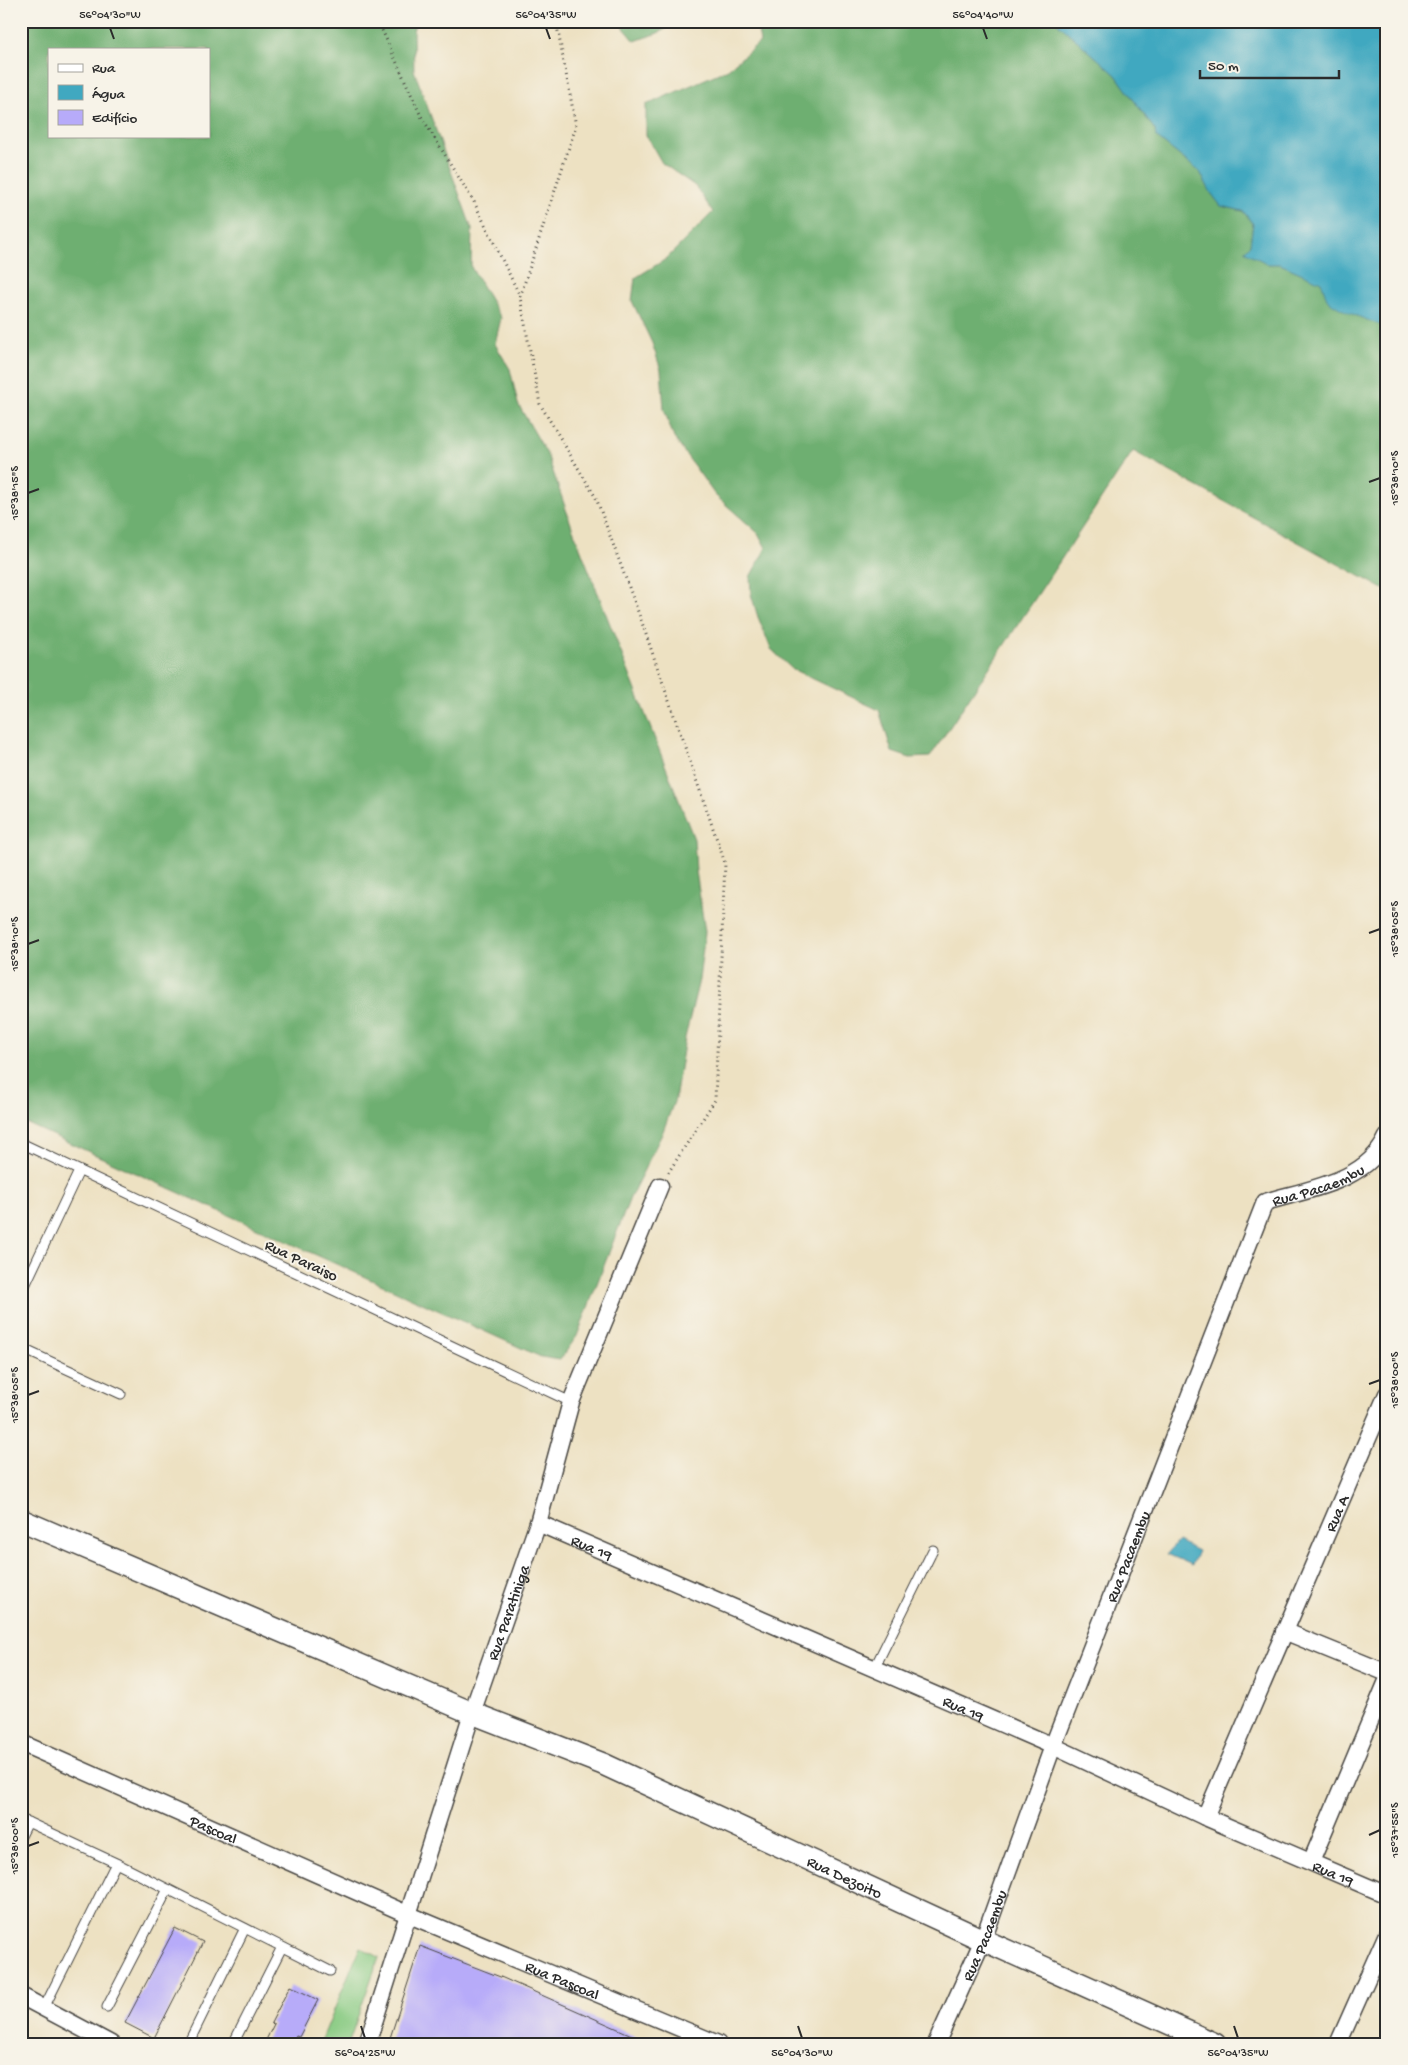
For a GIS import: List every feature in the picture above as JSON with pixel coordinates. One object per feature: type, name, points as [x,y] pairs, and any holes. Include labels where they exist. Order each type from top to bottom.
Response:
[{"type":"street","name":"Rua Pacaembu","points":[[936,2044],[983,1940],[1053,1746],[1265,1202],[1346,1178],[1381,1151],[1387,1136]]},
{"type":"street","name":"Rua Paratiniga","points":[[367,2044],[472,1713],[538,1523],[571,1402],[660,1186]]},
{"type":"street","name":"Rua A","points":[[1206,1817],[1284,1630],[1387,1394]]},
{"type":"street","name":"Rua Dezoito","points":[[21,1520],[472,1713],[603,1764],[983,1940],[1215,2044]]},
{"type":"street","name":"Rua 19","points":[[538,1523],[1053,1746],[1206,1817],[1387,1895]]},
{"type":"street","points":[[1284,1630],[1387,1673]]},
{"type":"street","points":[[1311,1862],[1387,1682]]},
{"type":"street","name":"Pascoal","points":[[21,1743],[407,1914]]},
{"type":"street","name":"Rua Pascoal","points":[[407,1914],[718,2044]]},
{"type":"street","points":[[1338,2044],[1387,1934]]},
{"type":"street","points":[[21,1996],[111,2044]]},
{"type":"lane","name":"Rua Paraiso","points":[[21,1143],[571,1402]]},
{"type":"lane","points":[[21,1294],[79,1170]]},
{"type":"lane","points":[[21,1348],[121,1394]]},
{"type":"lane","points":[[874,1669],[932,1550]]},
{"type":"lane","points":[[21,1836],[25,1821],[116,1863],[330,1971]]},
{"type":"lane","points":[[44,2008],[116,1863]]},
{"type":"lane","points":[[108,2007],[168,1889]]},
{"type":"lane","points":[[188,2044],[246,1928]]},
{"type":"lane","points":[[233,2044],[282,1947]]},
{"type":"path","points":[[378,21],[421,116],[474,202],[520,296],[540,404],[596,498],[640,617],[725,863],[715,1100],[660,1186]]},
{"type":"path","points":[[520,296],[576,126],[556,21]]},
{"type":"green space","points":[[21,21],[416,21],[413,31],[414,70],[472,229],[471,267],[501,318],[495,344],[510,369],[518,404],[547,454],[572,527],[694,839],[696,871],[705,932],[699,980],[685,1038],[675,1099],[662,1134],[630,1198],[577,1336],[560,1360],[541,1357],[21,1121]]},
{"type":"green space","points":[[618,21],[680,21],[658,33],[635,41]]},
{"type":"green space","points":[[751,21],[1055,21],[1116,75],[1155,130],[1156,137],[1200,172],[1211,193],[1221,206],[1243,211],[1253,224],[1250,245],[1245,251],[1268,264],[1280,264],[1322,282],[1352,314],[1364,317],[1387,328],[1387,591],[1133,451],[930,757],[910,758],[892,752],[879,710],[792,669],[771,649],[751,594],[750,577],[766,548],[758,533],[715,495],[674,438],[664,409],[661,370],[652,343],[632,301],[635,278],[666,259],[713,212],[695,186],[662,163],[646,135],[646,105],[728,69],[760,42],[757,25]]},
{"type":"green space","points":[[360,1947],[379,1957],[348,2044],[320,2044]]},
{"type":"water","points":[[1055,21],[1387,21],[1387,328],[1349,313],[1329,301],[1321,282],[1280,264],[1268,264],[1244,251],[1250,245],[1253,224],[1243,211],[1221,206],[1211,193],[1200,172],[1156,137],[1155,130],[1116,75]]},
{"type":"water","points":[[1178,1541],[1198,1551],[1192,1565],[1167,1554]]},
{"type":"building","points":[[175,1928],[203,1942],[154,2038],[125,2023]]},
{"type":"building","points":[[420,1946],[503,1978],[652,2044],[388,2044]]},
{"type":"building","points":[[290,1986],[318,2000],[299,2037],[296,2036],[292,2044],[264,2044],[274,2024],[271,2023]]}]
